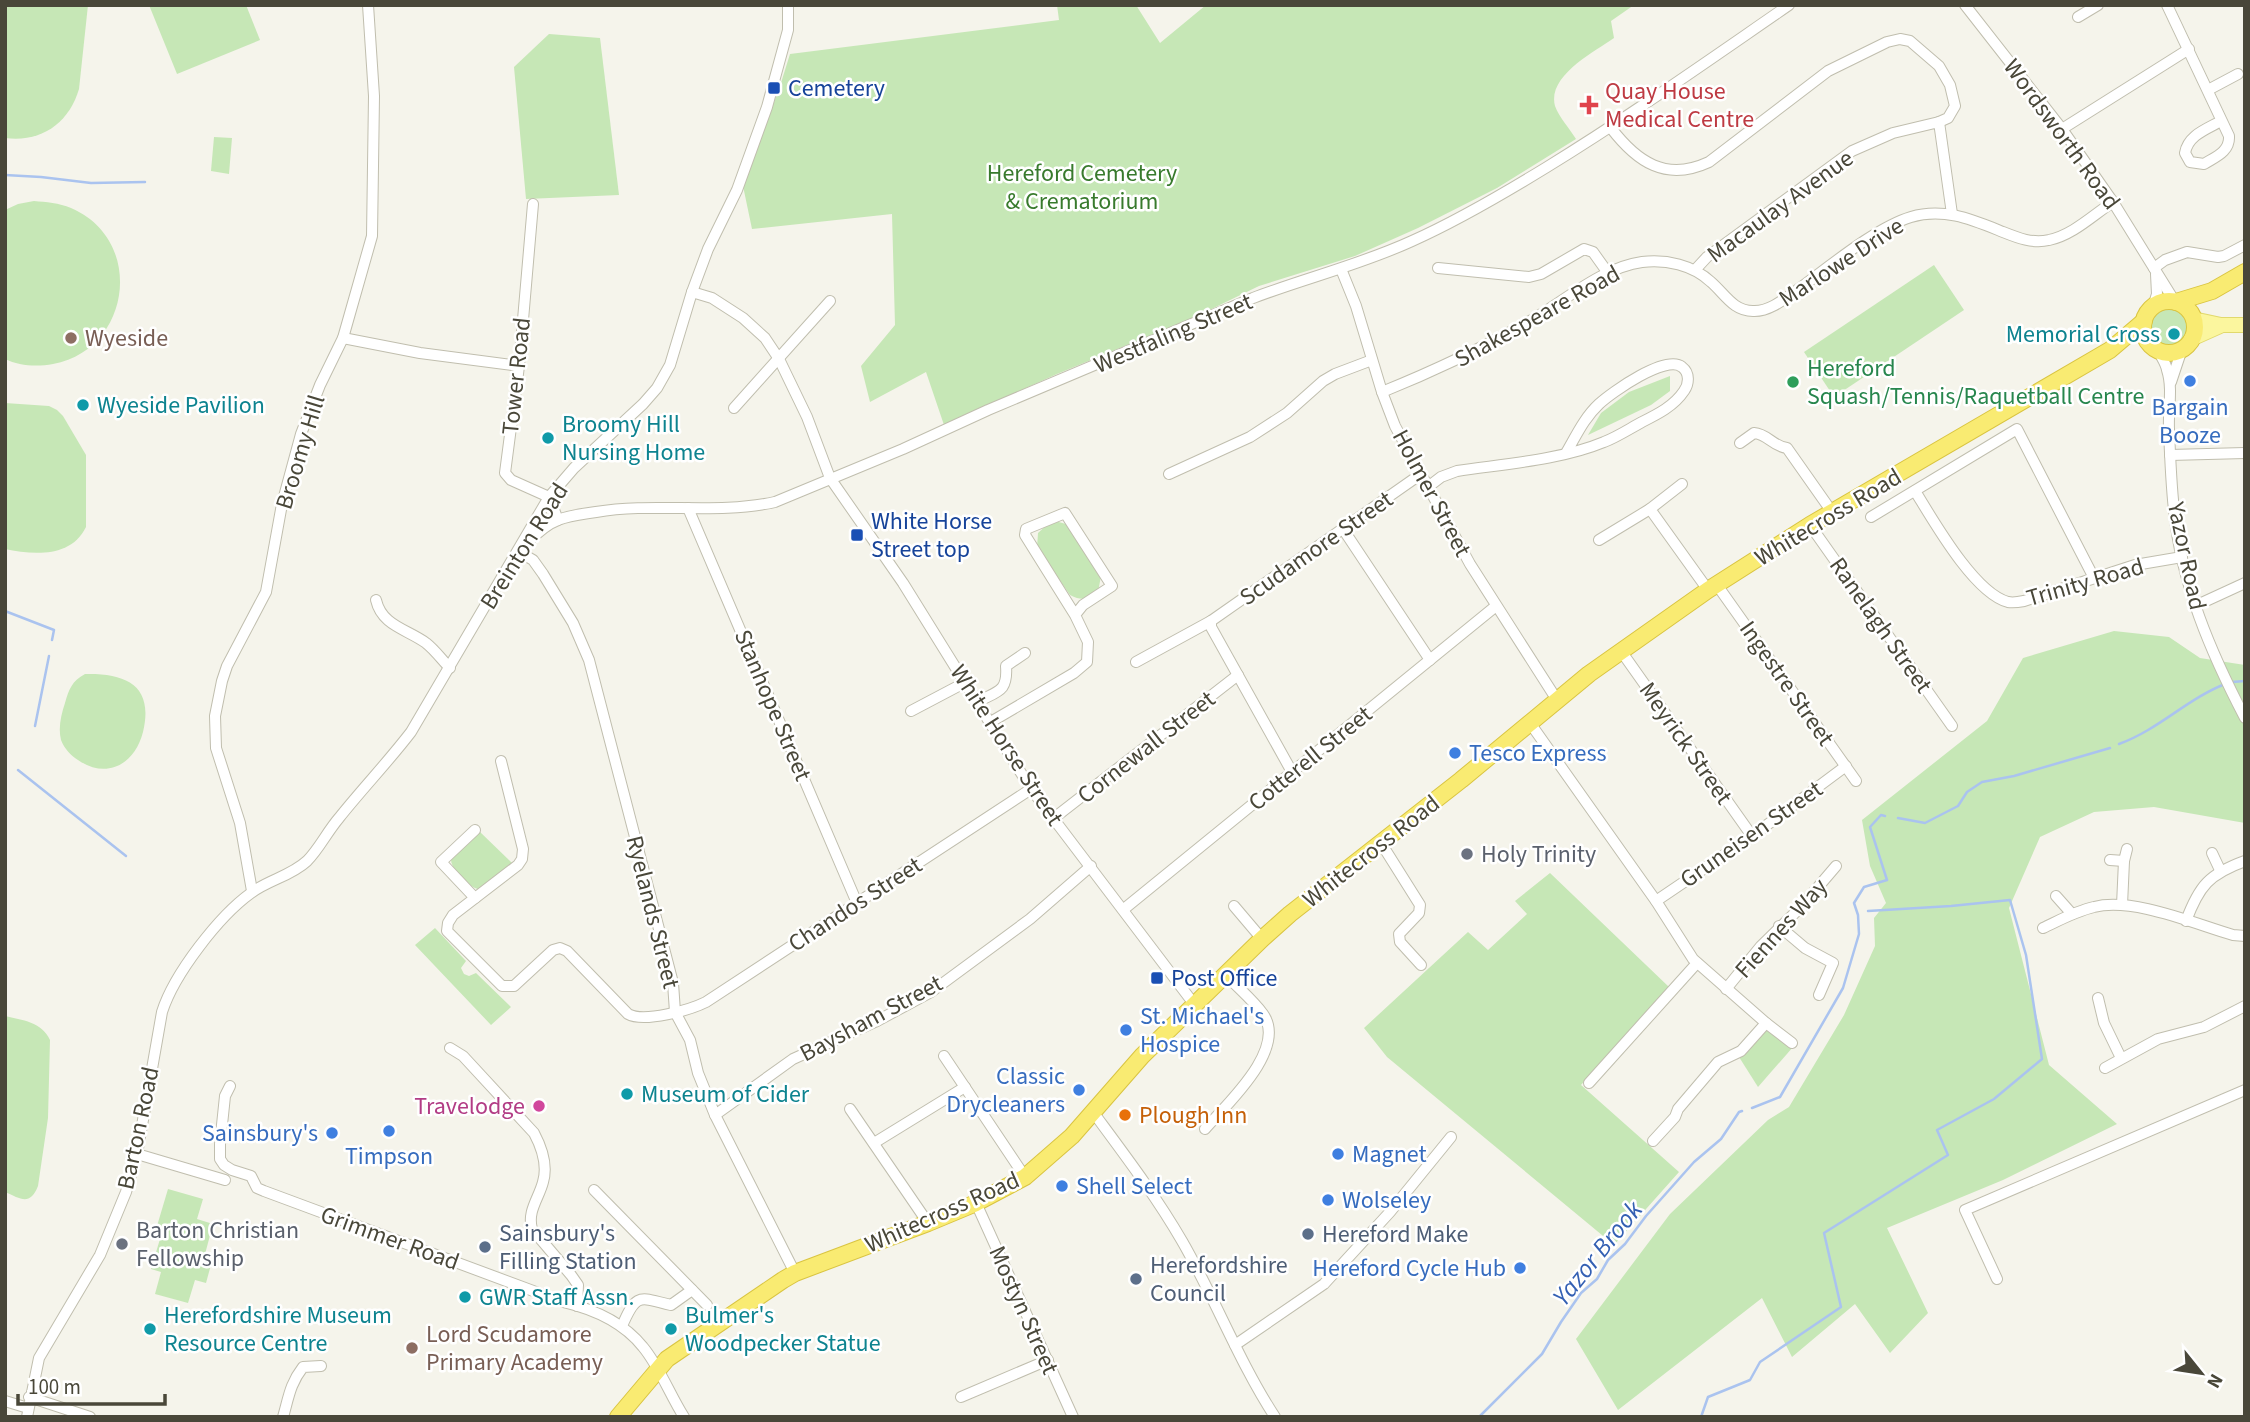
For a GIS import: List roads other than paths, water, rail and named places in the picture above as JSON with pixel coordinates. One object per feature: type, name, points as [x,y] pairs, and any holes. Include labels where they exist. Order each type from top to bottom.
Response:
[{"type":"highway","points":[[2175,302],[2186,307],[2193,317],[2194,327],[2186,344],[2170,353],[2155,348],[2144,334],[2148,314],[2161,302],[2192,299],[2245,272]]},
{"type":"highway","points":[[2193,317],[2200,302],[2212,290]]},
{"type":"highway","name":"Whitecross Road","points":[[618,1417],[657,1370],[692,1341],[795,1273],[928,1223],[976,1203],[1026,1177],[1072,1136],[1142,1056],[1194,1004],[1290,914],[1454,786],[1620,651],[1810,525],[2110,350],[2148,314]]},
{"type":"highway","name":"Whitecross Road","points":[[2110,350],[2130,347],[2155,348]]},
{"type":"main road","points":[[2193,317],[2221,325],[2245,325]]},
{"type":"main road","points":[[2186,344],[2221,325]]},
{"type":"street","name":"Broomy Hill","points":[[252,891],[240,823],[216,748],[214,724],[217,699],[228,666],[266,592],[282,504],[301,435],[320,385],[343,338],[372,236],[374,96],[368,5]]},
{"type":"street","name":"Breinton Road","points":[[252,891],[306,862],[337,820],[411,732],[549,497],[574,468],[657,388],[670,365],[708,248],[737,190],[767,107],[788,30],[788,5]]},
{"type":"street","name":"Westfaling Street","points":[[519,552],[539,531],[558,520],[617,508],[754,506],[775,502],[1253,298],[1341,269],[1412,241],[1449,223],[1611,128],[1789,5]]},
{"type":"street","name":"Wordsworth Road","points":[[1965,5],[2062,130],[2113,202],[2175,302]]},
{"type":"street","points":[[2078,17],[2098,5]]},
{"type":"street","points":[[2166,5],[2189,49],[2229,136],[2230,142],[2225,151],[2204,164],[2190,162],[2185,153],[2191,138],[2221,121]]},
{"type":"street","points":[[1611,128],[1636,156],[1654,166],[1675,171],[1698,167],[1709,162],[1828,71],[1887,42],[1900,39],[1910,41],[1939,66],[1950,85],[1955,106],[1948,118],[1939,122],[1952,214]]},
{"type":"street","points":[[2062,130],[2189,49]]},
{"type":"street","points":[[2208,90],[2238,74]]},
{"type":"street","name":"Macaulay Avenue","points":[[1695,270],[1707,257],[1852,151],[1893,133],[1939,122]]},
{"type":"street","name":"Marlowe Drive","points":[[1695,270],[1712,282],[1730,302],[1741,309],[1755,312],[1779,302],[1888,226],[1911,217],[1931,213],[1952,214],[2025,240],[2047,241],[2063,235],[2113,202]]},
{"type":"street","name":"Tower Road","points":[[533,204],[519,366],[505,473],[511,480],[549,497]]},
{"type":"street","points":[[2148,314],[2157,294],[2158,284],[2154,268],[2187,252],[2218,257],[2245,244]]},
{"type":"street","points":[[1438,268],[1529,277],[1541,274],[1584,249],[1593,252],[1608,273]]},
{"type":"street","name":"Shakespeare Road","points":[[1382,392],[1458,360],[1530,321],[1608,273],[1643,262],[1667,262],[1695,270]]},
{"type":"street","name":"Holmer Street","points":[[1341,269],[1356,306],[1395,426],[1470,564],[1557,701]]},
{"type":"street","name":"White Horse Street","points":[[692,292],[712,298],[743,318],[765,338],[779,359],[807,417],[830,478],[903,583],[1031,789],[1194,1004]]},
{"type":"street","points":[[734,408],[830,301]]},
{"type":"street","points":[[343,338],[420,353],[519,366]]},
{"type":"street","name":"Yazor Road","points":[[2170,385],[2186,344]]},
{"type":"street","name":"Yazor Road","points":[[2155,348],[2167,369],[2170,385],[2170,456],[2174,513],[2182,556],[2195,606],[2227,683],[2245,718]]},
{"type":"street","points":[[1169,474],[1250,437],[1287,413],[1323,381],[1372,360]]},
{"type":"street","points":[[1428,487],[1441,477],[1457,471],[1566,453],[1603,442],[1661,412],[1676,401],[1687,388],[1686,370],[1671,363],[1647,372],[1621,387],[1598,404],[1566,453]]},
{"type":"street","points":[[1871,517],[2017,429],[2094,578]]},
{"type":"street","points":[[1740,443],[1754,433],[1763,433],[1777,446],[1787,448],[1832,512]]},
{"type":"street","points":[[1956,440],[1967,459]]},
{"type":"street","points":[[2170,456],[2245,453]]},
{"type":"street","name":"Scudamore Street","points":[[1136,662],[1211,621],[1422,474]]},
{"type":"street","points":[[1599,540],[1650,509],[1682,484]]},
{"type":"street","name":"Trinity Road","points":[[1915,491],[1950,548],[1977,579],[1998,597],[2010,602],[2024,601],[2135,565],[2182,556]]},
{"type":"street","points":[[549,497],[558,520]]},
{"type":"street","name":"Stanhope Street","points":[[688,508],[857,903]]},
{"type":"street","name":"Ingestre Street","points":[[1650,509],[1713,587],[1857,781]]},
{"type":"street","points":[[989,723],[1074,673],[1087,662],[1088,642],[1075,615],[1024,532],[1065,513],[1112,586],[1083,605],[1075,615]]},
{"type":"street","name":"Ranelagh Street","points":[[1810,525],[1952,726]]},
{"type":"street","points":[[1343,529],[1430,660]]},
{"type":"street","name":"Ryelands Street","points":[[519,552],[533,560],[543,574],[573,623],[589,660],[673,983],[675,1012],[690,1040],[698,1073],[715,1115],[795,1273]]},
{"type":"street","points":[[2195,606],[2245,583]]},
{"type":"street","points":[[376,600],[379,612],[399,628],[426,643],[450,668]]},
{"type":"street","name":"Cotterell Street","points":[[1124,909],[1496,606]]},
{"type":"street","points":[[1211,621],[1211,627],[1292,772]]},
{"type":"street","name":"Meyrick Street","points":[[1620,651],[1752,836]]},
{"type":"street","points":[[977,702],[1004,687],[1007,681],[1006,666],[1025,653]]},
{"type":"street","name":"Cornewall Street","points":[[1054,818],[1238,675]]},
{"type":"street","points":[[911,711],[966,682]]},
{"type":"street","points":[[1530,723],[1656,901],[1695,961],[1792,1043]]},
{"type":"street","points":[[475,830],[441,862],[475,898],[519,865],[523,854],[501,761]]},
{"type":"street","name":"Gruneisen Street","points":[[1656,901],[1752,836],[1846,766]]},
{"type":"street","name":"Chandos Street","points":[[475,898],[453,915],[447,923],[447,931],[502,986],[514,986],[553,950],[560,948],[567,951],[628,1014],[640,1018],[675,1012],[706,1002],[1031,789]]},
{"type":"street","points":[[1381,843],[1420,905],[1419,913],[1399,934],[1400,942],[1421,965]]},
{"type":"street","points":[[2122,905],[2127,849]]},
{"type":"street","points":[[2212,853],[2220,870]]},
{"type":"street","points":[[2110,860],[2124,861]]},
{"type":"street","points":[[2186,921],[2194,900],[2220,870],[2245,862]]},
{"type":"street","name":"Baysham Street","points":[[715,1115],[793,1059],[877,1021],[931,992],[1030,919],[1091,866]]},
{"type":"street","name":"Fiennes Way","points":[[1726,989],[1779,926],[1801,907],[1836,866]]},
{"type":"street","name":"Barton Road","points":[[28,1407],[39,1358],[100,1255],[126,1192],[137,1154],[152,1060],[166,1001],[220,921],[252,891]]},
{"type":"street","points":[[2056,896],[2072,914]]},
{"type":"street","points":[[2043,928],[2097,906],[2122,905],[2146,908],[2233,935],[2245,936]]},
{"type":"street","points":[[1234,906],[1262,939]]},
{"type":"street","points":[[1779,926],[1805,948],[1833,963],[1819,995]]},
{"type":"street","points":[[1589,1083],[1695,961]]},
{"type":"street","points":[[1205,1129],[1252,1077],[1265,1050],[1270,1031],[1264,1015],[1225,974]]},
{"type":"street","points":[[2098,998],[2104,1023],[2121,1058]]},
{"type":"street","points":[[2105,1068],[2158,1039],[2204,1027],[2245,1006]]},
{"type":"street","points":[[1653,1141],[1718,1062],[1741,1051],[1766,1023]]},
{"type":"street","points":[[450,1048],[463,1056],[534,1133],[540,1145],[545,1173],[530,1221],[532,1229],[578,1285],[577,1306]]},
{"type":"street","points":[[944,1056],[1026,1177]]},
{"type":"street","name":"Grimmer Road","points":[[230,1086],[225,1096],[220,1144],[220,1158],[224,1165],[251,1175],[257,1188],[264,1191],[577,1306],[622,1326],[643,1347],[684,1417]]},
{"type":"street","points":[[874,1143],[965,1087]]},
{"type":"street","points":[[1997,1279],[1965,1210],[2245,1090]]},
{"type":"street","points":[[850,1109],[928,1223]]},
{"type":"street","points":[[1093,1112],[1140,1176],[1182,1242],[1275,1417]]},
{"type":"street","points":[[1235,1345],[1324,1284],[1390,1212],[1451,1137]]},
{"type":"street","points":[[137,1154],[225,1180]]},
{"type":"street","points":[[594,1190],[707,1305]]},
{"type":"street","name":"Mostyn Street","points":[[976,1203],[1073,1417]]},
{"type":"street","points":[[622,1326],[629,1310],[640,1299],[650,1298],[671,1305],[692,1290]]},
{"type":"street","points":[[299,1355],[303,1367]]},
{"type":"street","points":[[961,1396],[1048,1360]]},
{"type":"street","points":[[283,1417],[294,1379],[303,1367],[321,1366]]},
{"type":"street","points":[[5,1401],[90,1417]]},
{"type":"waterway","points":[[5,175],[91,183],[145,182]]},
{"type":"waterway","points":[[5,611],[54,630],[52,640]]},
{"type":"waterway","points":[[35,726],[49,656]]},
{"type":"waterway","name":"Yazor Brook","points":[[2232,682],[2245,681]]},
{"type":"waterway","name":"Yazor Brook","points":[[2119,744],[2147,731],[2225,684]]},
{"type":"waterway","name":"Yazor Brook","points":[[1898,818],[1925,823],[1958,806],[1967,792],[1982,782],[2014,776],[2110,748]]},
{"type":"waterway","points":[[18,770],[126,856]]},
{"type":"waterway","name":"Yazor Brook","points":[[1752,1108],[1780,1097],[1843,988],[1859,934],[1854,903],[1864,887],[1887,880],[1870,827],[1881,815],[1885,816]]},
{"type":"waterway","points":[[1701,1417],[1708,1397],[1750,1380],[1760,1362],[1841,1307],[1824,1233],[1948,1155],[1937,1130],[1994,1099],[2042,1059],[2026,955],[2010,900],[1868,911]]},
{"type":"waterway","name":"Yazor Brook","points":[[1479,1417],[1542,1354],[1581,1293],[1597,1279],[1608,1260],[1625,1244],[1694,1162],[1721,1139],[1742,1111]]},
{"type":"place","name":"Cemetery","points":[[774,88]]},
{"type":"place","name":"Quay House Medical Centre","points":[[1589,105]]},
{"type":"place","name":"Memorial Cross","points":[[2174,334]]},
{"type":"place","name":"Wyeside","points":[[71,338]]},
{"type":"place","name":"Bargain Booze","points":[[2190,381]]},
{"type":"place","name":"Hereford Squash/Tennis/Raquetball Centre","points":[[1793,382]]},
{"type":"place","name":"Wyeside Pavilion","points":[[83,405]]},
{"type":"place","name":"Broomy Hill Nursing Home","points":[[548,438]]},
{"type":"place","name":"White Horse Street top","points":[[857,535]]},
{"type":"place","name":"Tesco Express","points":[[1455,753]]},
{"type":"place","name":"Holy Trinity","points":[[1467,854]]},
{"type":"place","name":"Post Office","points":[[1157,978]]},
{"type":"place","name":"St. Michael's Hospice","points":[[1126,1030]]},
{"type":"place","name":"Classic Drycleaners","points":[[1079,1090]]},
{"type":"place","name":"Museum of Cider","points":[[627,1094]]},
{"type":"place","name":"Travelodge","points":[[539,1106]]},
{"type":"place","name":"Plough Inn","points":[[1125,1115]]},
{"type":"place","name":"Timpson","points":[[389,1131]]},
{"type":"place","name":"Sainsbury's","points":[[332,1133]]},
{"type":"place","name":"Magnet","points":[[1338,1154]]},
{"type":"place","name":"Shell Select","points":[[1062,1186]]},
{"type":"place","name":"Wolseley","points":[[1328,1200]]},
{"type":"place","name":"Hereford Make","points":[[1308,1234]]},
{"type":"place","name":"Barton Christian Fellowship","points":[[122,1244]]},
{"type":"place","name":"Sainsbury's Filling Station","points":[[485,1247]]},
{"type":"place","name":"Hereford Cycle Hub","points":[[1520,1268]]},
{"type":"place","name":"Herefordshire Council","points":[[1136,1279]]},
{"type":"place","name":"GWR Staff Assn.","points":[[465,1297]]},
{"type":"place","name":"Herefordshire Museum Resource Centre","points":[[150,1329]]},
{"type":"place","name":"Bulmer's Woodpecker Statue","points":[[671,1329]]},
{"type":"place","name":"Lord Scudamore Primary Academy","points":[[412,1348]]},
{"type":"park label","name":"Hereford Cemetery & Crematorium","points":[[1082,187]]}]
